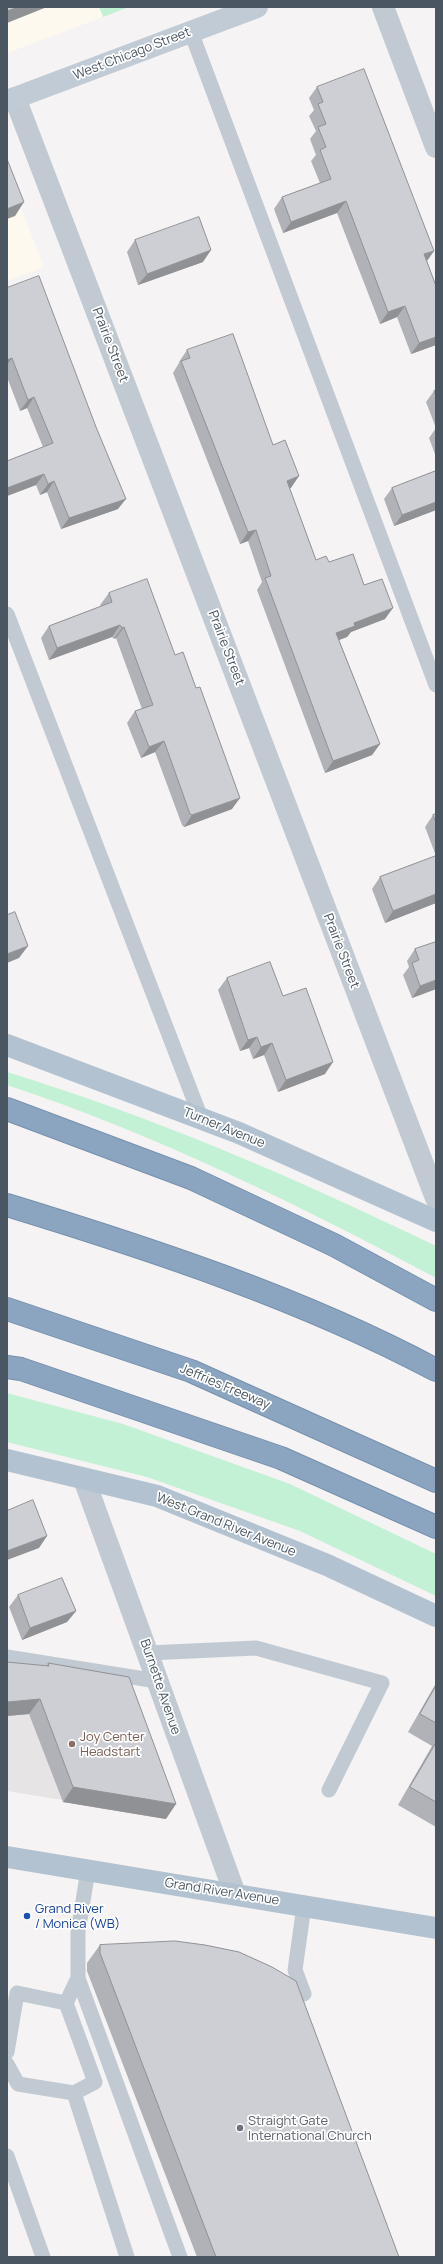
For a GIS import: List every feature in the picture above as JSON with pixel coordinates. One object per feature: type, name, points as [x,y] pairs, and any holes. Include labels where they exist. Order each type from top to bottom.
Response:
[{"type":"highway","points":[[7,1109],[191,1178],[334,1245],[436,1300]]},
{"type":"highway","points":[[7,1205],[119,1239],[245,1286],[378,1339],[436,1370]]},
{"type":"highway","name":"Jeffries Freeway","points":[[7,1309],[190,1370],[436,1481]]},
{"type":"highway","points":[[7,1367],[22,1369],[281,1458],[436,1527]]},
{"type":"main road","name":"Turner Avenue","points":[[7,1045],[240,1133],[436,1221]]},
{"type":"main road","name":"West Grand River Avenue","points":[[7,1460],[157,1496],[327,1565],[436,1616]]},
{"type":"main road","name":"Grand River Avenue","points":[[7,1857],[436,1928]]},
{"type":"street","name":"West Chicago Street","points":[[11,99],[257,7]]},
{"type":"street","points":[[383,7],[436,147]]},
{"type":"street","name":"Prairie Street","points":[[11,99],[436,1198]]},
{"type":"street","name":"Burnette Avenue","points":[[84,1479],[235,1894]]},
{"type":"lane","points":[[191,32],[436,685]]},
{"type":"lane","points":[[7,614],[201,1118]]},
{"type":"lane","points":[[148,1653],[256,1648],[382,1683],[329,1790]]},
{"type":"lane","points":[[7,1657],[157,1681]]},
{"type":"lane","points":[[88,1870],[78,1932],[78,1978],[180,2257]]},
{"type":"lane","points":[[304,1906],[295,1970],[304,1994]]},
{"type":"lane","points":[[7,2064],[18,2084],[74,2093],[95,2082],[66,2003],[78,1978]]},
{"type":"lane","points":[[7,2052],[17,1993],[66,2003]]},
{"type":"lane","points":[[74,2093],[127,2257]]},
{"type":"lane","points":[[7,2156],[43,2257]]},
{"type":"shaded area","points":[[7,7],[99,7],[103,17],[7,53]]},
{"type":"shaded area","points":[[7,172],[44,267],[7,281]]},
{"type":"shaded area","points":[[7,1675],[161,1816],[7,1791]]},
{"type":"green space","points":[[99,7],[129,7],[103,17]]},
{"type":"green space","points":[[7,1072],[171,1129],[278,1173],[384,1221],[436,1246],[436,1278],[332,1224],[226,1172],[172,1148],[62,1104],[7,1085]]},
{"type":"green space","points":[[7,1393],[123,1424],[290,1484],[436,1554],[436,1596],[300,1531],[147,1477],[7,1442]]},
{"type":"building","points":[[7,7],[18,7],[7,11]]},
{"type":"building","points":[[364,69],[434,251],[424,254],[436,286],[436,337],[419,343],[405,306],[388,312],[346,201],[291,222],[282,197],[331,179],[320,150],[326,147],[318,127],[326,124],[318,104],[323,102],[317,87]]},
{"type":"building","points":[[7,159],[24,202],[7,209]]},
{"type":"building","points":[[199,217],[211,250],[147,274],[135,240]]},
{"type":"building","points":[[39,276],[96,427],[126,499],[69,518],[54,481],[48,484],[44,474],[7,488],[7,461],[53,443],[34,397],[28,400],[12,358],[7,360],[7,288]]},
{"type":"building","points":[[233,334],[273,445],[285,440],[299,476],[287,481],[316,560],[326,556],[329,562],[353,554],[364,585],[382,579],[393,608],[354,623],[355,626],[336,633],[380,744],[333,761],[265,578],[271,576],[256,530],[248,532],[181,361],[190,358],[187,350]]},
{"type":"building","points":[[436,471],[436,502],[402,515],[392,488]]},
{"type":"building","points":[[147,579],[175,655],[183,652],[196,688],[200,687],[240,798],[192,815],[190,814],[164,741],[149,747],[135,711],[153,705],[124,627],[122,628],[120,625],[57,648],[49,626],[112,602],[109,593]]},
{"type":"building","points":[[436,814],[436,823],[433,815]]},
{"type":"building","points":[[436,856],[436,894],[393,911],[380,877]]},
{"type":"building","points":[[15,912],[28,946],[7,954],[7,913]]},
{"type":"building","points":[[436,942],[436,980],[420,986],[412,963],[419,960],[415,949]]},
{"type":"building","points":[[270,962],[283,996],[306,988],[333,1062],[286,1080],[272,1043],[261,1047],[257,1037],[248,1040],[227,978]]},
{"type":"building","points":[[33,1500],[47,1536],[7,1551],[7,1511]]},
{"type":"building","points":[[62,1578],[76,1611],[30,1628],[18,1595]]},
{"type":"building","points":[[7,1662],[49,1666],[48,1663],[129,1677],[176,1804],[73,1787],[40,1699],[8,1702]]},
{"type":"building","points":[[436,1686],[436,1723],[420,1714]]},
{"type":"building","points":[[436,1743],[436,1802],[410,1787]]},
{"type":"building","name":"Straight Gate International Church","points":[[175,1941],[239,1952],[272,1967],[296,1981],[399,2257],[216,2257],[100,1953],[100,1945]]},
{"type":"place","name":"Joy Center Headstart","points":[[72,1744]]},
{"type":"place","name":"Grand River / Monica (WB)","points":[[27,1916]]},
{"type":"place","name":"Straight Gate International Church","points":[[240,2128]]}]
